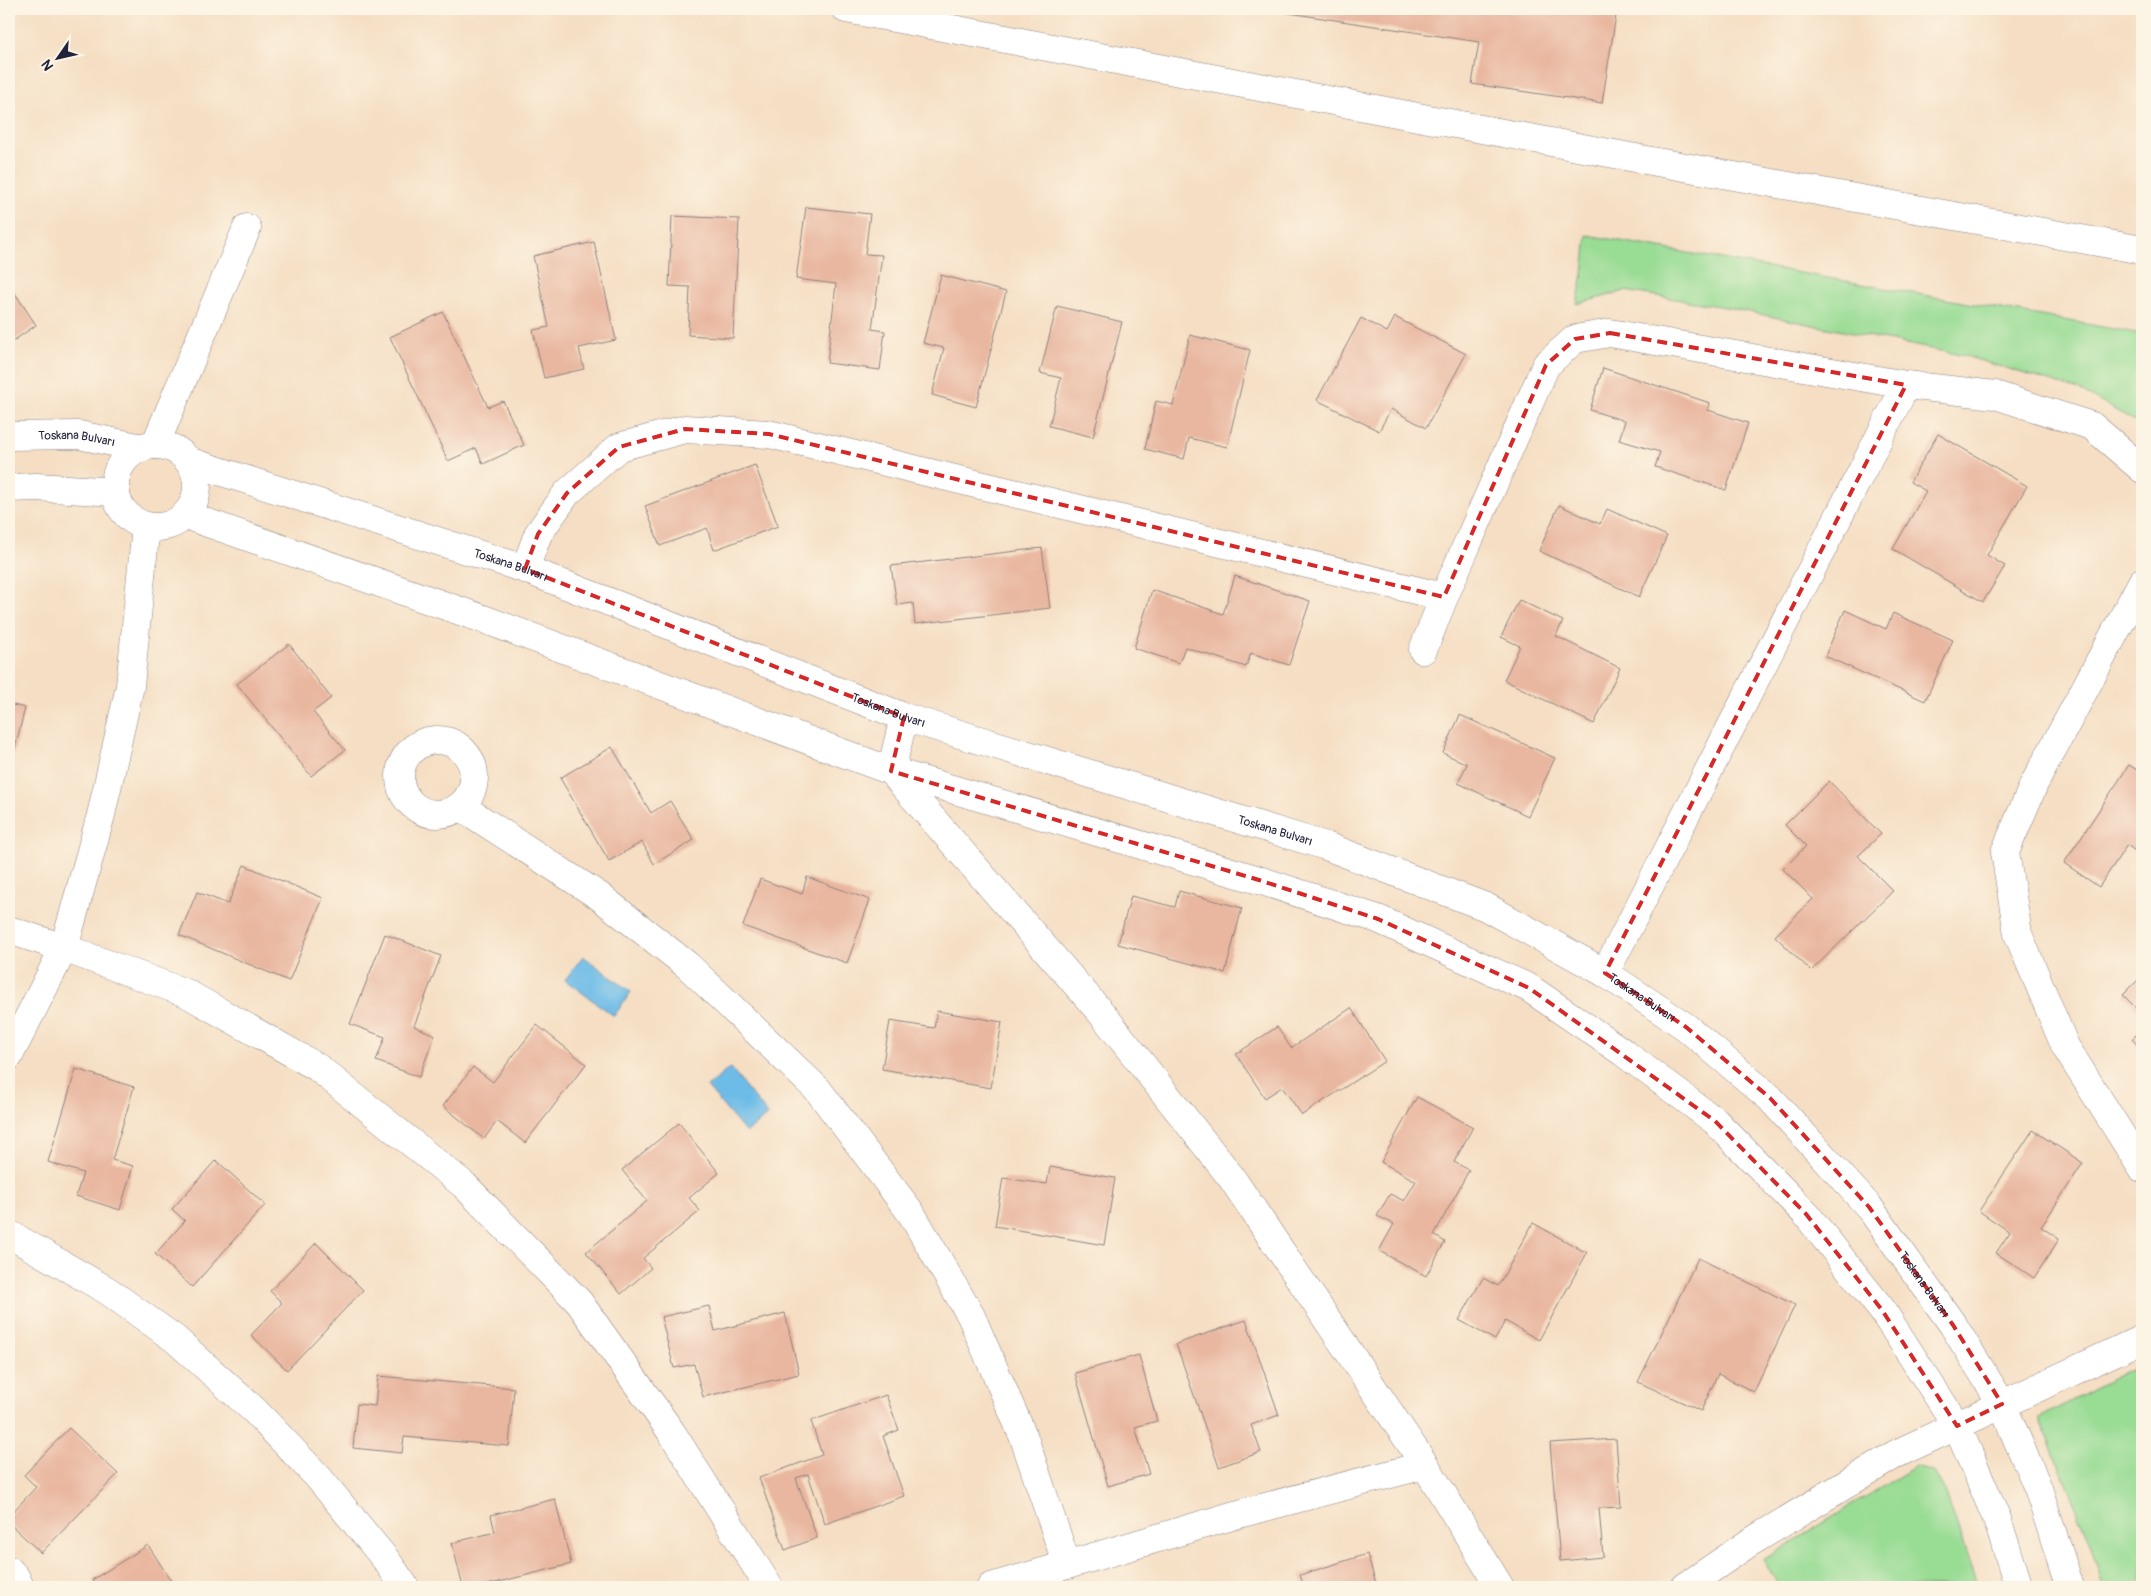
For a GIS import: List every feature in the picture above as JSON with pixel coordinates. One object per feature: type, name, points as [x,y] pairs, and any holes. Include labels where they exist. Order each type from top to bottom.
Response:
[{"type":"street","points":[[846,9],[1646,160],[2142,250]]},
{"type":"street","points":[[148,446],[247,228]]},
{"type":"street","points":[[1423,650],[1444,597],[1546,365],[1576,339],[1610,333],[1906,385],[1995,394],[2092,426],[2142,469]]},
{"type":"street","points":[[1605,973],[1906,385]]},
{"type":"street","points":[[525,569],[538,534],[567,493],[618,447],[685,428],[769,434],[1444,597]]},
{"type":"street","name":"Toskana Bulvarı","points":[[9,436],[79,435],[148,446],[168,447],[179,452],[188,460],[525,569],[904,717],[1326,846],[1486,907],[1605,973],[1686,1027],[1770,1098],[1869,1207],[1952,1325],[2002,1404],[2038,1488],[2070,1587]]},
{"type":"street","name":"Toskana Bulvarı","points":[[116,492],[116,478],[121,465],[130,455],[148,446]]},
{"type":"street","points":[[9,488],[36,487],[116,492],[119,504],[135,521],[146,526],[167,526],[185,515],[192,505],[196,494],[197,482],[194,470],[188,460]]},
{"type":"street","points":[[185,515],[486,620],[891,771],[1259,880],[1378,919],[1529,988],[1624,1053],[1715,1121],[1806,1214],[1882,1310],[1957,1426],[1997,1519],[2019,1587]]},
{"type":"street","points":[[9,1056],[64,948],[101,815],[130,686],[146,526]]},
{"type":"street","points":[[2142,582],[2034,784],[2005,852],[2018,934],[2065,1046],[2142,1168]]},
{"type":"street","points":[[891,771],[904,717]]},
{"type":"street","points":[[891,771],[1103,1015],[1231,1177],[1425,1465],[1500,1587]]},
{"type":"street","points":[[460,806],[599,896],[679,959],[818,1090],[911,1213],[971,1316],[1024,1438],[1067,1565]]},
{"type":"street","points":[[9,930],[186,993],[317,1067],[464,1185],[579,1302],[672,1433],[769,1587]]},
{"type":"street","points":[[9,1234],[108,1291],[175,1339],[255,1411],[318,1478],[387,1561],[405,1587]]},
{"type":"street","points":[[1685,1587],[1749,1543],[1896,1454],[2142,1339]]},
{"type":"street","points":[[991,1587],[1235,1515],[1425,1465]]},
{"type":"street","points":[[9,1570],[16,1578],[20,1587]]},
{"type":"highlighted area","points":[[1610,333],[1906,385],[1605,973],[1686,1027],[1770,1098],[1869,1207],[1953,1325],[2002,1404],[1957,1426],[1882,1310],[1806,1214],[1715,1121],[1529,988],[1378,919],[1259,880],[891,771],[904,717],[525,569],[538,534],[567,493],[619,447],[685,429],[769,434],[1444,597],[1546,365],[1575,339]]},
{"type":"green space","points":[[1587,235],[2142,334],[2142,425],[2079,390],[1965,356],[1725,307],[1625,291],[1577,304],[1583,274]]},
{"type":"green space","points":[[2142,1364],[2142,1587],[2104,1587],[2091,1544],[2039,1418]]},
{"type":"green space","points":[[1916,1466],[1934,1471],[1945,1491],[1978,1587],[1773,1587],[1778,1583],[1763,1560]]},
{"type":"water","points":[[583,956],[631,992],[614,1016],[565,980]]},
{"type":"water","points":[[730,1068],[768,1115],[746,1133],[707,1087]]},
{"type":"building","points":[[1263,9],[1617,9],[1602,103],[1472,84],[1479,42]]},
{"type":"building","points":[[806,207],[870,214],[865,254],[882,255],[872,329],[885,331],[880,370],[827,363],[836,284],[796,279]]},
{"type":"building","points":[[672,216],[739,219],[733,338],[688,335],[690,287],[669,286]]},
{"type":"building","points":[[594,242],[616,340],[579,348],[584,369],[544,378],[533,330],[549,327],[533,256]]},
{"type":"building","points":[[941,275],[1006,292],[976,407],[932,395],[944,348],[923,343]]},
{"type":"building","points":[[9,284],[36,325],[9,344]]},
{"type":"building","points":[[1057,306],[1122,322],[1093,437],[1049,426],[1061,378],[1040,373]]},
{"type":"building","points":[[443,312],[488,407],[503,401],[524,445],[483,464],[476,448],[448,461],[390,337]]},
{"type":"building","points":[[1395,317],[1466,354],[1426,428],[1391,409],[1379,431],[1317,400],[1361,318],[1387,332]]},
{"type":"building","points":[[1190,335],[1250,350],[1227,447],[1189,438],[1184,459],[1145,449],[1156,401],[1173,405]]},
{"type":"building","points":[[1603,368],[1710,403],[1708,410],[1748,423],[1726,490],[1655,467],[1660,452],[1619,440],[1625,421],[1590,410]]},
{"type":"building","points":[[1938,434],[2027,486],[1987,555],[2005,566],[1983,602],[1893,549],[1926,491],[1910,482]]},
{"type":"building","points":[[755,465],[778,526],[714,550],[707,528],[660,546],[645,506]]},
{"type":"building","points":[[1559,505],[1600,524],[1607,509],[1667,536],[1639,597],[1539,551]]},
{"type":"building","points":[[1042,548],[1050,608],[915,624],[913,603],[897,605],[891,566]]},
{"type":"building","points":[[1235,576],[1310,601],[1289,665],[1251,653],[1246,667],[1185,647],[1179,663],[1134,648],[1152,590],[1223,614]]},
{"type":"building","points":[[1519,600],[1563,621],[1556,636],[1620,668],[1594,724],[1504,680],[1520,646],[1501,637]]},
{"type":"building","points":[[1845,610],[1886,629],[1893,613],[1953,640],[1925,701],[1825,656]]},
{"type":"building","points":[[289,644],[331,698],[313,712],[345,750],[311,776],[237,684]]},
{"type":"building","points":[[9,704],[25,708],[9,772]]},
{"type":"building","points":[[1460,715],[1555,758],[1528,816],[1458,783],[1467,764],[1443,753]]},
{"type":"building","points":[[612,747],[651,813],[670,801],[694,840],[654,864],[642,842],[609,861],[560,778]]},
{"type":"building","points":[[2129,765],[2142,773],[2142,856],[2127,845],[2099,887],[2064,863]]},
{"type":"building","points":[[1829,781],[1881,834],[1858,856],[1893,891],[1811,971],[1775,936],[1813,899],[1783,869],[1806,846],[1785,825]]},
{"type":"building","points":[[244,865],[323,898],[289,981],[179,935],[197,892],[228,904]]},
{"type":"building","points":[[807,877],[870,900],[847,963],[743,926],[760,879],[802,894]]},
{"type":"building","points":[[1179,891],[1242,908],[1225,973],[1118,944],[1131,896],[1175,907]]},
{"type":"building","points":[[385,934],[441,956],[414,1026],[435,1035],[419,1077],[376,1061],[385,1037],[350,1024]]},
{"type":"building","points":[[2142,976],[2142,1014],[2123,995]]},
{"type":"building","points":[[1351,1008],[1385,1061],[1302,1115],[1282,1087],[1265,1098],[1236,1054],[1277,1027],[1291,1048]]},
{"type":"building","points":[[937,1011],[1002,1022],[991,1088],[882,1069],[890,1021],[934,1028]]},
{"type":"building","points":[[537,1025],[586,1064],[525,1143],[497,1121],[484,1139],[443,1106],[473,1067],[493,1082]]},
{"type":"building","points":[[2142,1029],[2142,1050],[2132,1039]]},
{"type":"building","points":[[76,1069],[134,1087],[112,1160],[133,1166],[120,1210],[76,1196],[83,1173],[48,1162]]},
{"type":"building","points":[[1417,1097],[1473,1127],[1454,1162],[1469,1170],[1434,1235],[1445,1242],[1426,1276],[1379,1251],[1394,1224],[1377,1216],[1390,1194],[1404,1201],[1416,1181],[1381,1162]]},
{"type":"building","points":[[679,1123],[719,1173],[689,1198],[700,1211],[643,1258],[651,1268],[621,1294],[586,1252],[647,1201],[622,1170]]},
{"type":"building","points":[[2033,1130],[2083,1163],[2041,1227],[2059,1239],[2034,1278],[1996,1253],[2010,1232],[1979,1211]]},
{"type":"building","points":[[216,1160],[265,1205],[192,1287],[155,1254],[185,1221],[172,1209]]},
{"type":"building","points":[[1050,1167],[1115,1178],[1104,1245],[995,1226],[1003,1178],[1047,1184]]},
{"type":"building","points":[[1533,1223],[1587,1253],[1539,1340],[1505,1321],[1495,1340],[1459,1320],[1483,1278],[1498,1286]]},
{"type":"building","points":[[316,1243],[363,1290],[287,1370],[251,1335],[282,1303],[270,1291]]},
{"type":"building","points":[[1698,1258],[1795,1305],[1754,1392],[1718,1374],[1701,1411],[1638,1382]]},
{"type":"building","points":[[709,1306],[715,1331],[785,1313],[799,1374],[703,1397],[694,1364],[674,1368],[661,1317]]},
{"type":"building","points":[[1246,1320],[1279,1415],[1251,1425],[1261,1452],[1219,1467],[1176,1344]]},
{"type":"building","points":[[1139,1355],[1157,1421],[1135,1427],[1149,1474],[1108,1486],[1075,1373]]},
{"type":"building","points":[[378,1376],[514,1388],[509,1446],[404,1437],[402,1453],[353,1448],[357,1404],[375,1406]]},
{"type":"building","points":[[886,1395],[899,1430],[883,1436],[904,1496],[825,1524],[808,1474],[796,1478],[817,1538],[785,1550],[759,1478],[822,1455],[811,1421]]},
{"type":"building","points":[[69,1428],[118,1474],[41,1553],[9,1523],[9,1516],[36,1487],[24,1475]]},
{"type":"building","points":[[1616,1439],[1621,1507],[1599,1508],[1603,1557],[1560,1561],[1550,1443]]},
{"type":"building","points":[[555,1499],[571,1564],[479,1587],[463,1587],[452,1543],[495,1532],[491,1515]]},
{"type":"building","points":[[148,1545],[175,1587],[97,1587],[92,1580]]},
{"type":"building","points":[[1367,1554],[1377,1587],[1304,1587],[1300,1575]]}]
